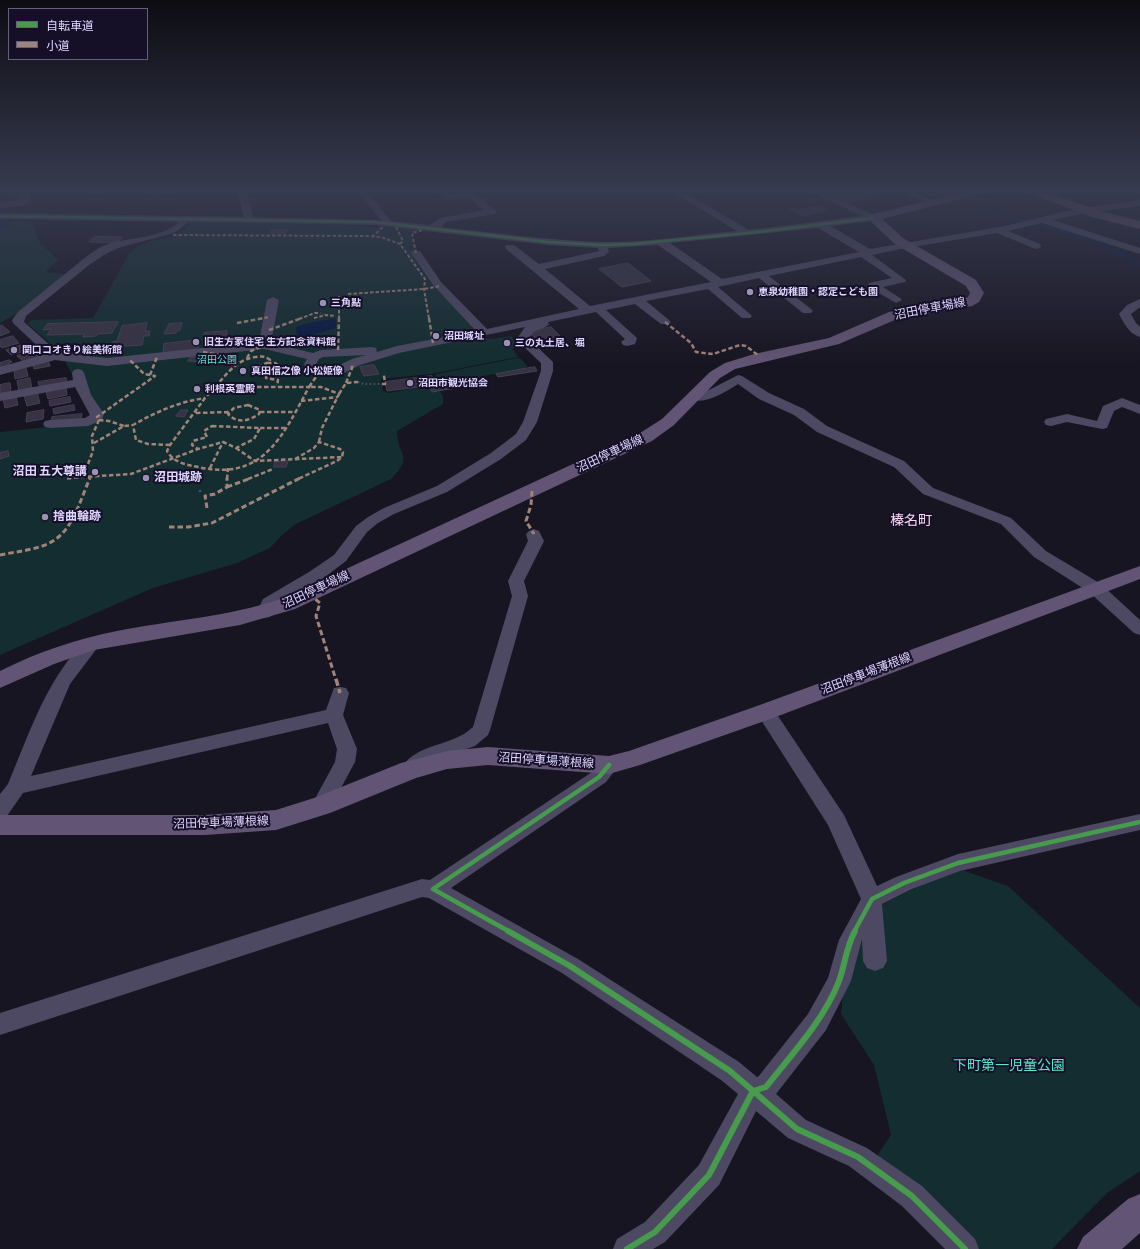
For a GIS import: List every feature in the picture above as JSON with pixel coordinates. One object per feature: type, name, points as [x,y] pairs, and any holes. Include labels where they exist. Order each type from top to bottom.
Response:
[{"type":"main road","name":"沼田停車場線","points":[[0,680],[38,662],[92,643],[238,619],[264,613],[309,594],[640,440],[661,428],[715,375],[730,366],[754,359],[821,345],[842,338],[874,322],[894,315],[967,303],[976,296],[976,290],[971,283],[913,249]]},
{"type":"main road","name":"沼田停車場薄根線","points":[[0,825],[205,825],[276,820],[321,806],[410,770],[447,760],[488,756],[609,765],[632,759],[765,712],[1140,572]]},
{"type":"main road","points":[[1095,1249],[1140,1211]]},
{"type":"street","points":[[55,356],[19,323],[19,317],[87,262],[106,249]]},
{"type":"street","points":[[513,249],[631,338],[631,341],[627,342]]},
{"type":"street","points":[[537,268],[600,254],[604,252],[603,249]]},
{"type":"street","points":[[671,249],[715,284],[746,316]]},
{"type":"street","points":[[860,249],[901,280],[874,285],[896,300]]},
{"type":"street","points":[[314,357],[310,364],[313,368],[320,371],[329,372],[340,370],[356,362],[397,350],[885,249]]},
{"type":"street","points":[[416,253],[419,259],[441,286],[484,333]]},
{"type":"street","points":[[761,274],[807,311]]},
{"type":"street","points":[[264,345],[269,330],[269,317],[273,300]]},
{"type":"street","points":[[637,300],[665,322]]},
{"type":"street","points":[[1140,302],[1125,314],[1131,325],[1140,333]]},
{"type":"street","points":[[264,613],[269,603],[315,576],[340,558],[361,529],[373,520],[389,511],[442,489],[501,452],[521,437],[530,422],[547,367],[547,362],[526,342],[524,337],[525,333],[530,329],[555,320],[558,316]]},
{"type":"street","points":[[0,371],[55,356],[107,362],[264,345],[314,357],[330,354],[397,350]]},
{"type":"street","points":[[50,424],[88,422],[97,417],[97,414],[86,400],[70,358]]},
{"type":"street","points":[[0,397],[78,378],[107,362]]},
{"type":"street","points":[[694,397],[708,396],[738,379],[764,396],[799,412],[822,429],[899,464],[928,491],[1006,522],[1040,554],[1095,588],[1140,628]]},
{"type":"street","points":[[1051,422],[1067,418],[1097,426],[1102,425],[1108,409],[1122,402],[1140,410]]},
{"type":"street","points":[[410,770],[425,756],[468,741],[480,730],[520,596],[516,581],[536,541],[534,534]]},
{"type":"street","points":[[0,810],[16,787],[62,683],[69,671],[92,643]]},
{"type":"street","points":[[321,806],[345,762],[347,749],[334,715],[340,693]]},
{"type":"street","points":[[765,712],[837,821],[871,901],[875,961]]},
{"type":"street","points":[[16,787],[334,715]]},
{"type":"street","points":[[433,889],[599,777],[609,765]]},
{"type":"street","points":[[627,1249],[655,1232],[709,1175],[753,1091],[766,1087],[818,1022],[839,981],[850,940],[871,901],[904,883],[958,863],[1140,822]]},
{"type":"street","points":[[0,1024],[422,888],[433,889],[570,966],[730,1071],[797,1128],[858,1157],[912,1196],[965,1249]]},
{"type":"path","points":[[320,313],[326,315]]},
{"type":"path","points":[[358,382],[364,384],[382,384]]},
{"type":"green space","points":[[0,249],[47,249],[58,260],[47,270],[47,272],[63,274],[64,276],[16,314],[0,323]]},
{"type":"green space","name":"沼田公園","points":[[134,249],[414,249],[415,253],[475,327],[473,333],[477,338],[492,339],[511,336],[519,347],[512,349],[518,357],[431,374],[381,379],[383,391],[389,393],[423,388],[439,391],[443,396],[443,404],[397,431],[403,460],[402,465],[391,479],[296,524],[282,535],[270,548],[237,563],[153,588],[0,655],[0,432],[87,423],[93,411],[59,351],[27,323],[32,320],[93,318],[129,254]]},
{"type":"green space","points":[[517,358],[521,359],[527,366],[526,368],[440,384],[436,382],[436,374]]},
{"type":"green space","name":"下町第一児童公園","points":[[962,870],[1008,886],[1140,1008],[1140,1171],[1107,1193],[1052,1249],[980,1249],[877,1156],[891,1135],[874,1065],[841,1014],[844,986],[855,949],[869,923],[883,904],[921,885]]},
{"type":"water","points":[[336,318],[336,328],[313,335],[297,336],[296,327]]},
{"type":"building","points":[[628,263],[651,281],[622,287],[599,269]]},
{"type":"building","points":[[118,322],[112,333],[98,334],[96,336],[83,337],[84,334],[47,335],[51,329],[43,330],[47,324]]},
{"type":"building","points":[[147,323],[145,331],[150,331],[149,336],[144,336],[142,345],[110,347],[112,342],[117,341],[122,326]]},
{"type":"building","points":[[182,323],[180,330],[176,333],[164,334],[169,324]]},
{"type":"building","points":[[2,325],[10,332],[0,336],[0,326]]},
{"type":"building","points":[[551,327],[565,341],[543,346],[529,332]]},
{"type":"building","points":[[227,331],[227,338],[204,340],[204,333]]},
{"type":"building","points":[[13,336],[19,343],[2,348],[0,346],[0,340]]},
{"type":"building","points":[[198,340],[198,350],[163,354],[164,344]]},
{"type":"building","points":[[22,345],[27,350],[11,355],[6,350]]},
{"type":"building","points":[[32,351],[39,357],[24,362],[17,356]]},
{"type":"building","points":[[191,357],[204,358],[201,362],[188,361]]},
{"type":"building","points":[[10,360],[12,362],[8,363],[11,365],[0,368],[0,363]]},
{"type":"building","points":[[48,360],[50,366],[34,369],[33,363]]},
{"type":"building","points":[[374,365],[379,374],[364,376],[360,367]]},
{"type":"building","points":[[535,367],[537,371],[498,377],[496,374]]},
{"type":"building","points":[[26,368],[28,376],[15,379],[14,370]]},
{"type":"building","name":"沼田市観光協会","points":[[432,376],[435,385],[387,391],[385,382]]},
{"type":"building","points":[[30,378],[32,389],[19,391],[17,381]]},
{"type":"building","points":[[66,378],[67,382],[40,388],[38,382]]},
{"type":"building","points":[[481,378],[485,383],[432,392],[429,387]]},
{"type":"building","points":[[10,383],[11,392],[0,394],[0,385]]},
{"type":"building","points":[[66,387],[67,395],[48,399],[46,391]]},
{"type":"building","points":[[37,392],[40,403],[27,406],[24,395]]},
{"type":"building","points":[[16,397],[18,405],[5,408],[3,399]]},
{"type":"building","points":[[70,397],[71,402],[50,406],[49,401]]},
{"type":"building","points":[[74,405],[75,410],[54,414],[53,409]]},
{"type":"building","points":[[44,410],[43,419],[26,422],[27,413]]},
{"type":"building","points":[[181,410],[188,410],[184,417],[176,416]]},
{"type":"building","points":[[82,414],[81,419],[51,422],[52,417]]},
{"type":"building","points":[[8,451],[9,456],[0,459],[0,453]]},
{"type":"building","points":[[275,461],[288,461],[286,467],[274,467]]},
{"type":"waterway","points":[[1113,249],[1140,263]]},
{"type":"marked path","points":[[404,249],[425,279],[424,289],[433,343]]},
{"type":"marked path","points":[[348,294],[424,289],[441,286]]},
{"type":"marked path","points":[[338,350],[339,296]]},
{"type":"marked path","points":[[269,330],[315,313],[320,313]]},
{"type":"marked path","points":[[314,318],[326,315],[335,316]]},
{"type":"marked path","points":[[237,323],[269,317]]},
{"type":"marked path","points":[[665,322],[691,343],[696,352],[713,354],[740,345],[746,346],[759,356]]},
{"type":"marked path","points":[[247,358],[247,355],[251,351],[264,345]]},
{"type":"marked path","points":[[203,352],[231,357],[238,362]]},
{"type":"marked path","points":[[215,387],[309,387],[282,436],[270,450],[255,462],[235,469],[224,470],[201,468],[190,466],[171,458],[167,451],[205,398],[238,362],[247,358],[260,356],[267,357],[270,360],[267,363]]},
{"type":"marked path","points":[[150,375],[157,357]]},
{"type":"marked path","points":[[83,477],[93,451],[92,436],[99,420],[97,417],[155,376],[144,374],[130,360]]},
{"type":"marked path","points":[[267,363],[275,363],[281,367],[277,372],[270,375],[255,371],[258,367],[267,363]]},
{"type":"marked path","points":[[346,383],[352,368],[352,364]]},
{"type":"marked path","points":[[319,442],[322,428],[339,394],[321,387],[309,387],[320,371]]},
{"type":"marked path","points":[[266,375],[266,378],[278,380],[277,386]]},
{"type":"marked path","points":[[382,384],[385,384],[384,375]]},
{"type":"marked path","points":[[339,394],[346,383],[358,382]]},
{"type":"marked path","points":[[301,401],[338,397]]},
{"type":"marked path","points":[[170,445],[148,444],[136,440],[133,425],[167,407],[205,398]]},
{"type":"marked path","points":[[248,405],[258,408],[260,410],[259,414],[243,421],[235,420],[228,414],[234,408],[248,405]]},
{"type":"marked path","points":[[196,413],[229,412]]},
{"type":"marked path","points":[[260,412],[295,412]]},
{"type":"marked path","points":[[99,420],[109,421],[124,426]]},
{"type":"marked path","points":[[94,443],[124,426],[133,425]]},
{"type":"marked path","points":[[212,426],[260,428],[254,439],[236,448],[223,442],[198,449],[192,445],[193,441],[207,437],[204,431],[212,426]]},
{"type":"marked path","points":[[260,428],[286,428]]},
{"type":"marked path","points":[[210,468],[223,442]]},
{"type":"marked path","points":[[169,527],[188,527],[212,523],[282,486],[337,461],[342,457],[343,452],[340,449],[319,442],[314,448],[295,459]]},
{"type":"marked path","points":[[236,448],[255,461],[342,457]]},
{"type":"marked path","points":[[67,478],[131,474],[198,449]]},
{"type":"marked path","points":[[207,508],[205,496],[215,494],[227,487],[228,468]]},
{"type":"marked path","points":[[227,487],[273,469]]},
{"type":"marked path","points":[[0,555],[37,547],[51,542],[62,534],[72,519],[90,478]]},
{"type":"marked path","points":[[532,491],[531,505],[526,521],[534,534]]},
{"type":"marked path","points":[[309,594],[320,603],[316,616],[340,693]]},
{"type":"cycle path","points":[[609,765],[599,777],[433,889],[570,966],[730,1071],[797,1129],[858,1157],[912,1196],[965,1249]]},
{"type":"cycle path","points":[[627,1249],[655,1232],[709,1175],[753,1091],[766,1087],[817,1022],[839,981],[850,940],[872,899],[904,883],[958,863],[1140,822]]},
{"type":"place","name":"恵泉幼稚園・認定こども園","points":[[750,292]]},
{"type":"place","name":"三角點","points":[[323,303]]},
{"type":"place","name":"沼田城址","points":[[436,336]]},
{"type":"place","name":"旧生方家住宅 生方記念資料館","points":[[196,342]]},
{"type":"place","name":"三の丸土居、堀","points":[[507,343]]},
{"type":"place","name":"関口コオきり絵美術館","points":[[14,350]]},
{"type":"place","name":"真田信之像 小松姫像","points":[[243,371]]},
{"type":"place","name":"沼田市観光協会","points":[[410,383]]},
{"type":"place","name":"利根英霊殿","points":[[197,389]]},
{"type":"place","name":"沼田 五大尊講","points":[[95,472]]},
{"type":"place","name":"沼田城跡","points":[[146,478]]},
{"type":"place","name":"捨曲輪跡","points":[[45,517]]},
{"type":"district","name":"榛名町","points":[[911,521]]}]
